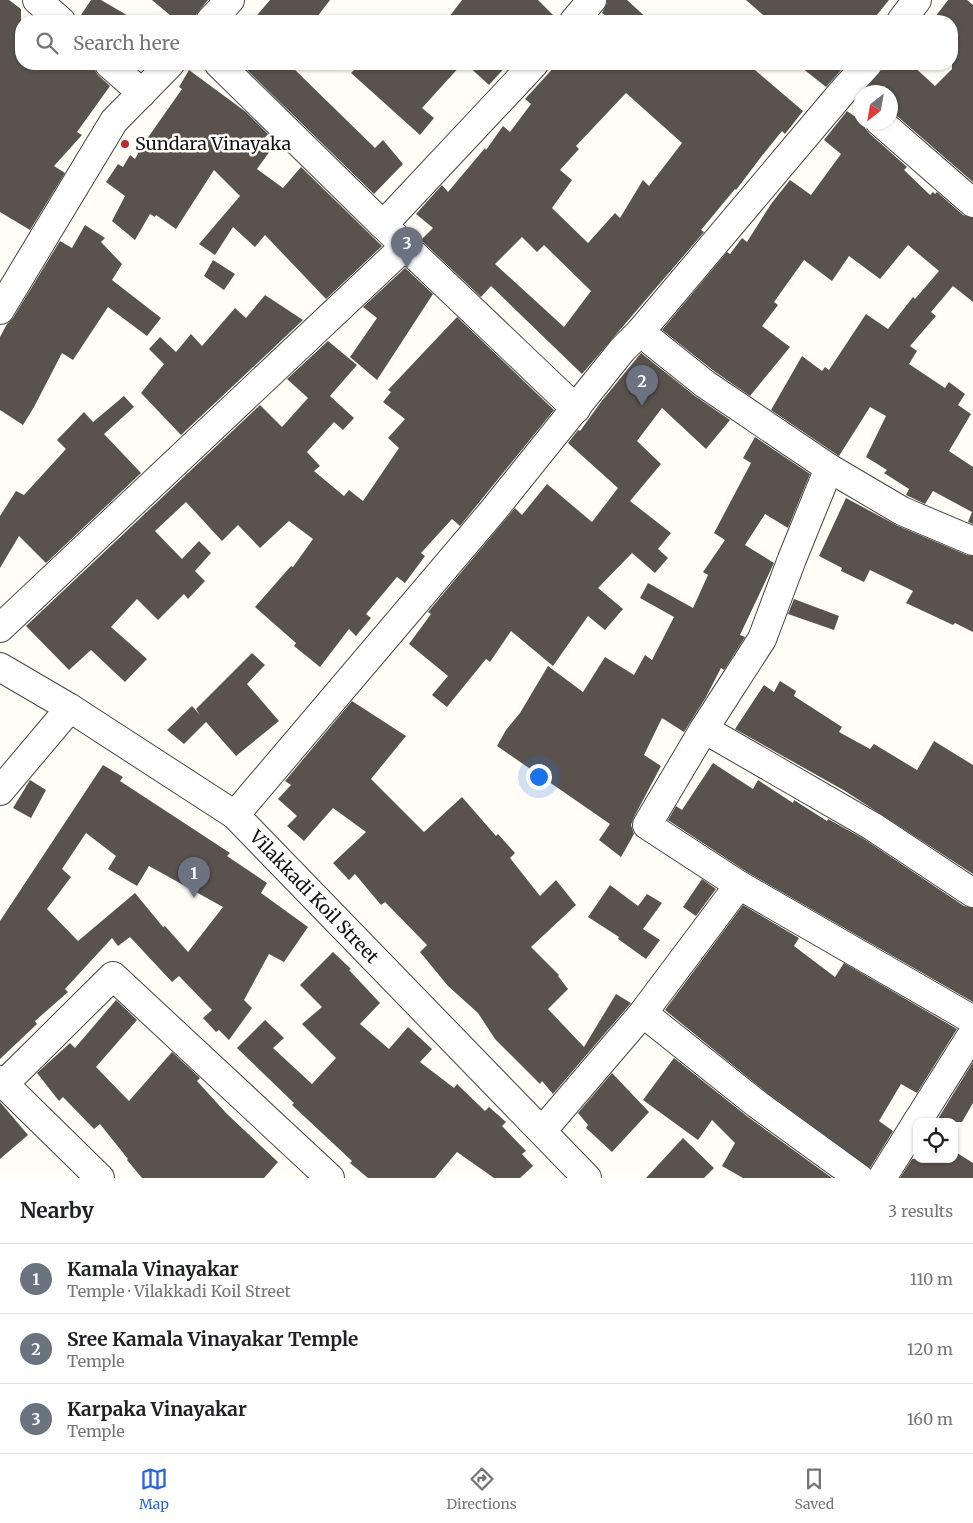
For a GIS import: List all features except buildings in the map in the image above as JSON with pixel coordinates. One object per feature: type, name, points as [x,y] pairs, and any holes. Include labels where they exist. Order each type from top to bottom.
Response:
[{"type":"street","points":[[37,0],[54,15]]},
{"type":"street","points":[[216,15],[230,0]]},
{"type":"street","points":[[579,15],[592,0]]},
{"type":"street","points":[[906,15],[917,0]]},
{"type":"street","points":[[116,70],[142,94]]},
{"type":"street","points":[[0,310],[114,121],[164,70]]},
{"type":"street","points":[[225,70],[405,246],[576,409]]},
{"type":"street","points":[[384,225],[528,70]]},
{"type":"street","points":[[235,815],[492,512],[622,350],[852,97],[865,70]]},
{"type":"street","points":[[889,130],[973,203]]},
{"type":"street","points":[[0,628],[405,246]]},
{"type":"street","points":[[640,332],[705,384],[829,468],[902,511],[973,540]]},
{"type":"street","points":[[829,468],[762,639],[704,729],[647,825],[739,885],[973,1020]]},
{"type":"street","name":"Vilakkadi Koil Street","points":[[0,666],[70,708],[235,815],[587,1178]]},
{"type":"street","points":[[0,791],[70,708]]},
{"type":"street","points":[[704,729],[872,826],[973,893]]},
{"type":"street","points":[[542,1131],[643,1013],[739,885]]},
{"type":"street","points":[[100,1178],[2,1082],[113,976],[330,1178]]},
{"type":"street","points":[[643,1013],[757,1104],[859,1178]]},
{"type":"street","points":[[920,1118],[973,1033]]},
{"type":"street","points":[[882,1178],[913,1128]]},
{"type":"place","name":"Sundara Vinayaka","points":[[125,144]]},
{"type":"place","name":"Karpaka Vinayakar","points":[[407,268]]},
{"type":"place","name":"Sree Kamala Vinayakar Temple","points":[[642,406]]},
{"type":"place","name":"Kamala Vinayakar","points":[[194,898]]}]
